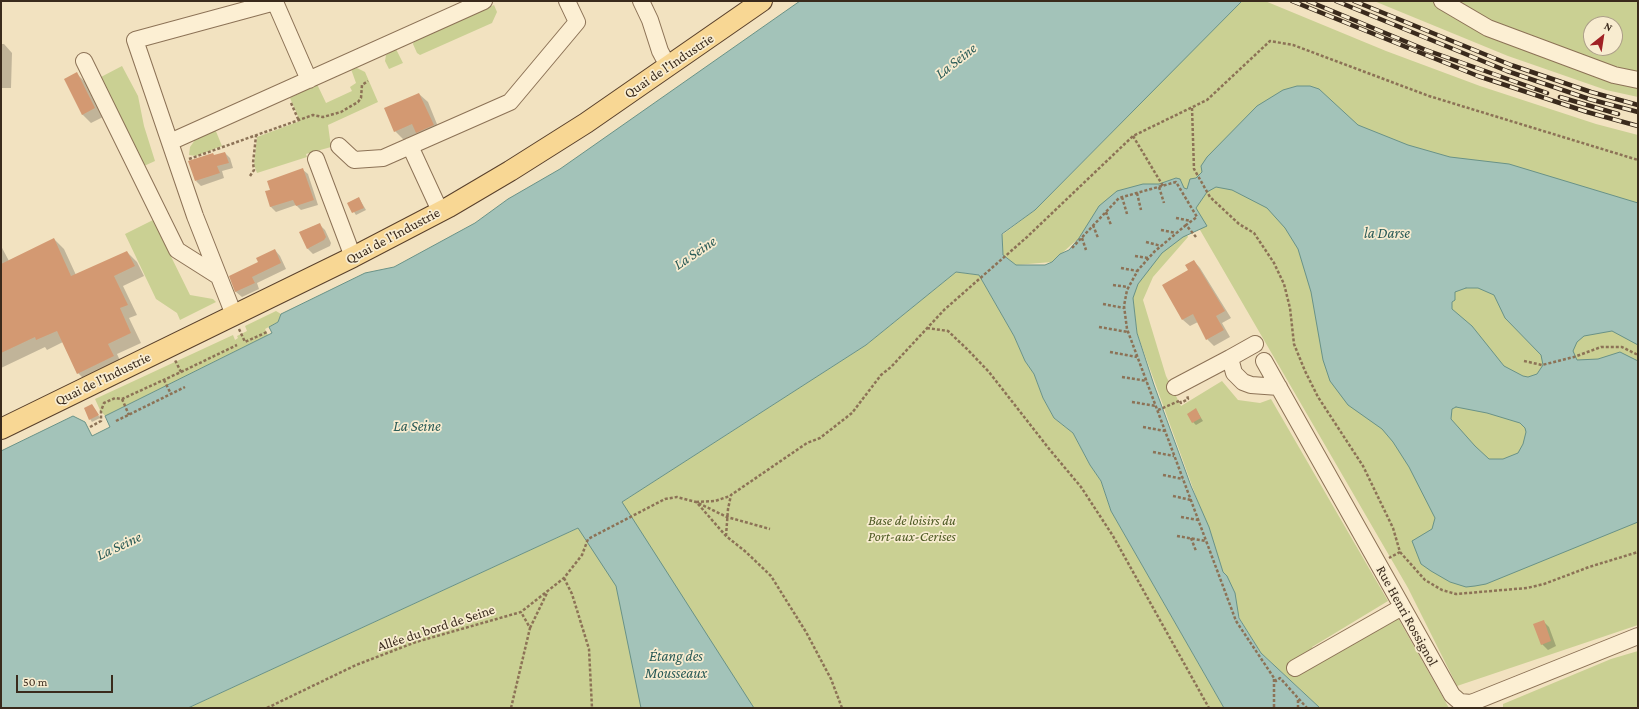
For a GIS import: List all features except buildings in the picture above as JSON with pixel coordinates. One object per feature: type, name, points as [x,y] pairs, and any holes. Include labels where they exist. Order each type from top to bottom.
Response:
[{"type":"main road","name":"Quai de l'Industrie","points":[[1,429],[353,257],[440,211],[510,171],[586,123],[762,1]]},
{"type":"street","points":[[170,142],[484,1]]},
{"type":"street","points":[[339,146],[354,160],[383,158],[510,102],[577,22],[567,1]]},
{"type":"street","points":[[641,1],[650,20],[660,51],[668,66]]},
{"type":"street","points":[[1442,1],[1488,28],[1614,75],[1638,80]]},
{"type":"street","points":[[234,315],[218,276],[134,40],[275,2],[309,80]]},
{"type":"street","points":[[84,61],[177,250],[218,276]]},
{"type":"street","points":[[410,146],[440,211]]},
{"type":"street","points":[[316,159],[353,257]]},
{"type":"street","points":[[1177,397],[1230,358],[1255,344]]},
{"type":"street","points":[[1230,358],[1234,373],[1243,382],[1251,385],[1279,387]]},
{"type":"street","name":"Rue Henri Rossignol","points":[[1264,361],[1452,695],[1460,702],[1480,704],[1638,636]]},
{"type":"street","points":[[1295,668],[1402,607]]},
{"type":"path","points":[[696,502],[715,501],[731,496],[807,443],[820,438],[852,413],[881,375],[891,367],[926,328],[960,295],[1027,237],[1134,136],[1206,100],[1270,41],[1293,45],[1429,96],[1638,160]]},
{"type":"path","points":[[177,163],[313,115],[323,117],[333,116],[349,109],[360,100],[362,85],[368,81]]},
{"type":"path","points":[[285,90],[299,120]]},
{"type":"path","points":[[1192,108],[1194,169],[1210,197],[1239,224],[1254,233],[1274,263],[1284,284],[1290,308],[1294,344],[1305,372],[1318,397],[1363,466],[1393,528],[1400,552],[1426,580],[1442,590],[1456,594],[1527,588],[1544,584],[1589,567],[1638,552]]},
{"type":"path","points":[[250,176],[254,170],[253,162],[256,136]]},
{"type":"path","points":[[1134,136],[1163,186]]},
{"type":"path","points":[[1072,248],[1119,198],[1176,182],[1197,217],[1161,246],[1137,271],[1128,288],[1124,308],[1128,332],[1236,621],[1274,678],[1274,708]]},
{"type":"path","points":[[1159,187],[1164,203]]},
{"type":"path","points":[[1137,193],[1142,210]]},
{"type":"path","points":[[1122,197],[1127,214]]},
{"type":"path","points":[[1106,212],[1111,225]]},
{"type":"path","points":[[1176,218],[1192,221]]},
{"type":"path","points":[[1186,225],[1196,237]]},
{"type":"path","points":[[1093,226],[1098,238]]},
{"type":"path","points":[[1161,230],[1177,233]]},
{"type":"path","points":[[1082,238],[1086,250]]},
{"type":"path","points":[[1146,242],[1161,246]]},
{"type":"path","points":[[1135,256],[1148,258]]},
{"type":"path","points":[[1121,268],[1137,271]]},
{"type":"path","points":[[1113,285],[1128,288]]},
{"type":"path","points":[[1103,304],[1124,308]]},
{"type":"path","points":[[234,315],[245,342],[267,332]]},
{"type":"path","points":[[1100,327],[1128,332]]},
{"type":"path","points":[[926,328],[948,331],[968,350],[989,372],[1081,488],[1113,536],[1209,708]]},
{"type":"path","points":[[90,427],[101,421],[101,411],[104,403],[115,398],[122,399],[237,345]]},
{"type":"path","points":[[168,347],[181,372]]},
{"type":"path","points":[[1524,361],[1542,365],[1574,357],[1601,347],[1622,347],[1638,355]]},
{"type":"path","points":[[1110,352],[1137,357]]},
{"type":"path","points":[[1122,377],[1147,381]]},
{"type":"path","points":[[164,380],[171,394]]},
{"type":"path","points":[[116,421],[184,388]]},
{"type":"path","points":[[1158,410],[1177,397],[1181,403],[1187,399]]},
{"type":"path","points":[[122,399],[129,414]]},
{"type":"path","points":[[1132,402],[1156,406]]},
{"type":"path","points":[[1143,427],[1166,431]]},
{"type":"path","points":[[1153,452],[1175,456]]},
{"type":"path","points":[[1163,475],[1183,479]]},
{"type":"path","points":[[726,536],[731,496]]},
{"type":"path","points":[[1173,496],[1191,500]]},
{"type":"path","name":"Allée du bord de Seine","points":[[267,708],[356,665],[416,642],[521,612],[564,578],[582,555],[588,540],[664,499],[677,497],[696,502]]},
{"type":"path","points":[[696,502],[728,517],[770,529]]},
{"type":"path","points":[[696,502],[726,536],[765,570],[781,590],[820,658],[842,708]]},
{"type":"path","points":[[1181,517],[1199,520]]},
{"type":"path","points":[[1177,536],[1206,541]]},
{"type":"path","points":[[1191,538],[1196,551]]},
{"type":"path","points":[[1378,564],[1400,552]]},
{"type":"path","points":[[564,578],[572,594],[590,649],[592,708]]},
{"type":"path","points":[[511,708],[530,628],[548,591]]},
{"type":"path","points":[[521,612],[530,628]]},
{"type":"path","points":[[1274,678],[1276,681],[1280,678],[1307,708]]},
{"type":"path","points":[[1298,698],[1298,708]]},
{"type":"green space","points":[[1242,1],[1265,1],[1386,51],[1480,86],[1596,124],[1638,135],[1638,625],[1457,686],[1408,588],[1171,180],[1159,184],[1079,238],[1052,262],[1016,265],[1003,255],[1002,235],[1035,210],[1131,113],[1130,110]]},
{"type":"green space","points":[[1374,1],[1638,1],[1638,97],[1606,90],[1508,56]]},
{"type":"green space","points":[[494,5],[497,12],[492,23],[420,55],[417,53],[413,44],[414,41]]},
{"type":"green space","points":[[396,49],[403,63],[389,69],[385,61],[386,55]]},
{"type":"green space","points":[[122,66],[138,96],[144,126],[155,161],[144,166],[101,77]]},
{"type":"green space","points":[[357,68],[365,72],[378,102],[328,125],[331,147],[306,154],[307,157],[257,173],[254,165],[257,137],[300,121],[290,98],[317,84],[326,103],[352,91],[350,87],[356,83],[351,69]]},
{"type":"green space","points":[[215,129],[222,146],[196,156],[189,155],[190,147],[195,140]]},
{"type":"green space","points":[[153,220],[190,295],[213,299],[216,302],[180,320],[177,313],[156,299],[125,234]]},
{"type":"green space","points":[[1185,230],[1188,237],[1153,277],[1143,300],[1166,376],[1181,406],[1222,381],[1238,400],[1260,403],[1271,399],[1388,601],[1312,647],[1322,661],[1398,618],[1449,708],[1320,708],[1261,653],[1240,619],[1137,333],[1132,290],[1151,260]]},
{"type":"green space","name":"Base de loisirs du Port-aux-Cerises","points":[[956,272],[979,275],[1014,336],[1025,361],[1034,374],[1043,398],[1054,418],[1073,433],[1090,465],[1101,481],[1111,511],[1224,708],[188,708],[578,528],[622,502],[866,345]]},
{"type":"green space","points":[[276,311],[281,314],[278,322],[265,329],[268,335],[105,416],[100,410],[95,399],[233,335],[235,340],[238,338],[237,336],[247,331],[245,326]]},
{"type":"green space","points":[[1638,651],[1638,708],[1503,708],[1503,704],[1611,659]]},
{"type":"water","name":"La Seine","points":[[800,1],[1242,1],[1035,210],[1002,234],[1003,255],[1016,265],[1045,265],[1052,262],[1060,254],[1069,250],[1079,238],[1099,206],[1117,191],[1143,184],[1159,184],[1176,178],[1180,179],[1184,188],[1187,189],[1190,179],[1196,178],[1202,172],[1201,166],[1207,157],[1257,106],[1283,90],[1297,86],[1310,86],[1319,89],[1358,125],[1408,145],[1450,157],[1509,164],[1638,203],[1638,345],[1612,331],[1584,336],[1577,342],[1573,351],[1577,360],[1598,359],[1620,352],[1638,361],[1638,522],[1486,584],[1466,587],[1450,582],[1421,564],[1412,541],[1432,529],[1435,518],[1409,467],[1393,442],[1382,429],[1348,405],[1330,381],[1323,360],[1311,292],[1298,249],[1285,228],[1267,208],[1232,190],[1216,187],[1207,192],[1196,208],[1207,226],[1183,237],[1162,253],[1138,284],[1133,298],[1137,333],[1154,385],[1191,486],[1209,527],[1223,572],[1227,576],[1235,593],[1239,618],[1261,653],[1320,708],[1224,708],[1111,511],[1101,481],[1090,465],[1073,433],[1054,418],[1043,398],[1034,374],[1025,361],[1014,336],[979,275],[956,272],[866,345],[622,502],[754,708],[641,708],[616,586],[578,528],[188,708],[1,708],[1,451],[73,416],[85,422],[92,436],[110,427],[105,416],[272,333],[269,327],[278,322],[281,314],[365,273],[394,267],[475,223],[508,199],[560,169]],"holes":[[[1466,288],[1478,288],[1494,295],[1505,318],[1541,355],[1543,365],[1537,374],[1528,377],[1523,376],[1504,366],[1472,326],[1452,309],[1452,302],[1455,300],[1455,292]],[[1456,407],[1487,413],[1520,423],[1525,428],[1526,432],[1523,444],[1518,453],[1503,459],[1489,459],[1451,419],[1452,409]]]},
{"type":"railway","points":[[1292,1],[1478,76],[1587,112],[1638,126]]},
{"type":"railway","points":[[1308,1],[1426,50],[1547,93]]},
{"type":"railway","points":[[1336,1],[1507,71],[1589,99],[1638,112]]},
{"type":"railway","points":[[1354,1],[1511,65],[1591,92],[1638,105]]},
{"type":"railway","points":[[1560,97],[1618,114]]},
{"type":"water label","name":"la Darse","points":[[1387,233]]},
{"type":"water label","name":"Étang des Mousseaux","points":[[676,664]]}]
